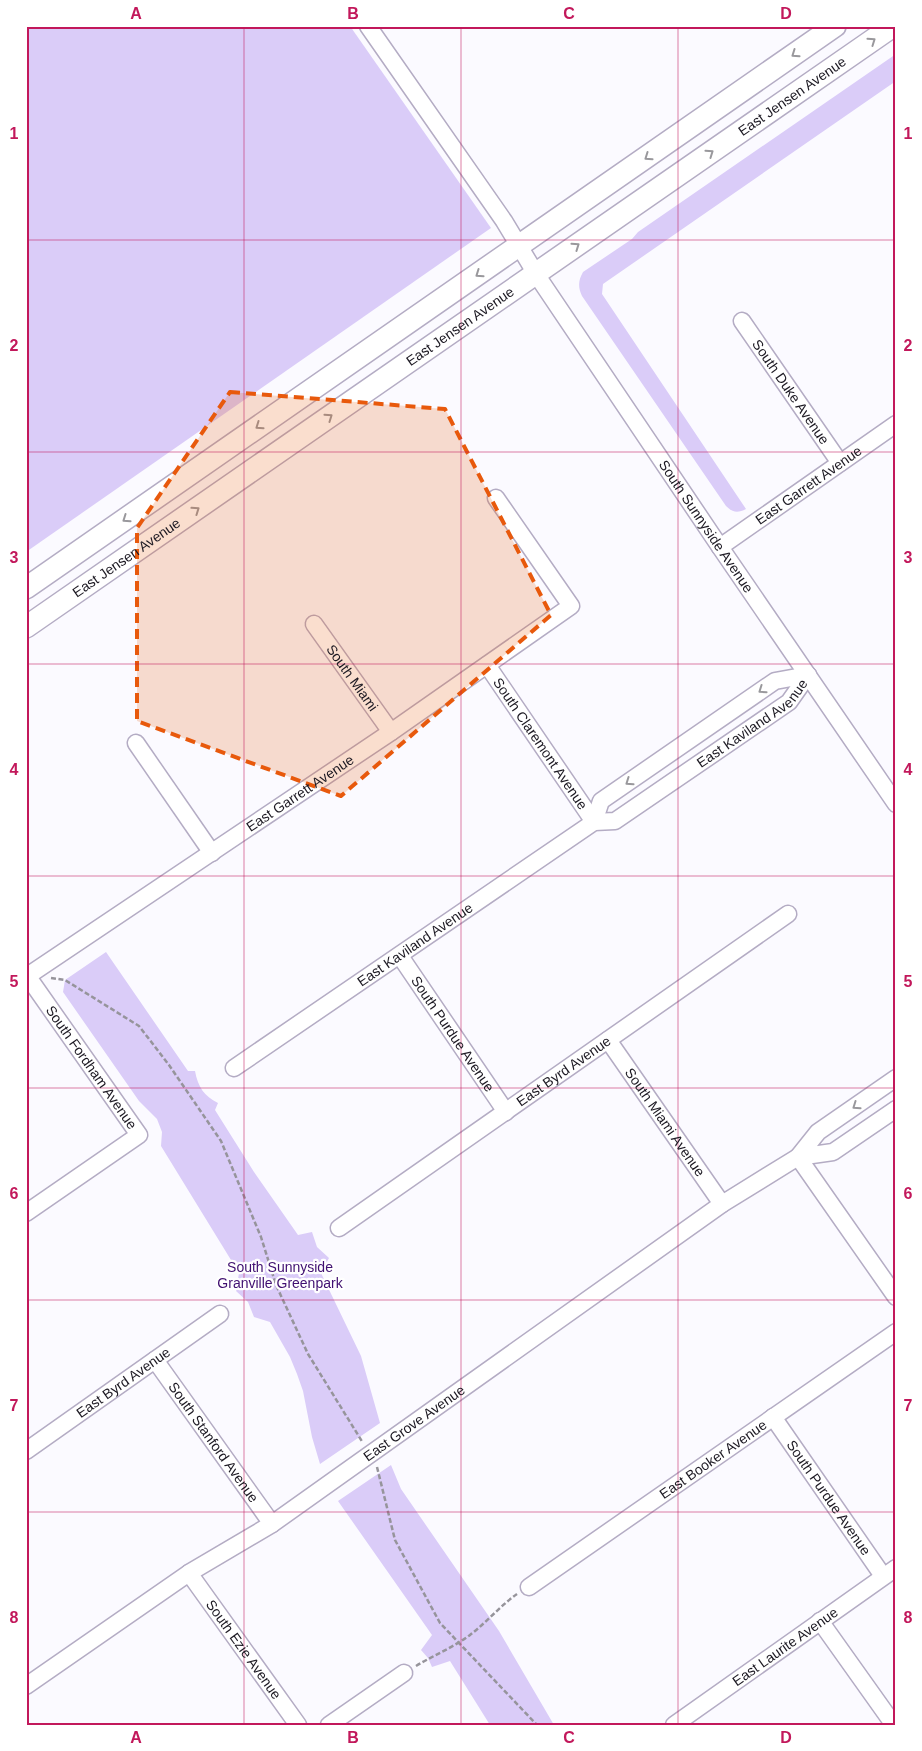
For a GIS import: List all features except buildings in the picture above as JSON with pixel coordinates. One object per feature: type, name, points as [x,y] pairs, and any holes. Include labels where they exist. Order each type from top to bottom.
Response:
[{"type":"main road","points":[[26,588],[835,26]]},
{"type":"main road","name":"East Jensen Avenue","points":[[26,627],[892,26]]},
{"type":"street","name":"South Sunnyside Avenue","points":[[368,26],[504,221],[536,274],[896,804]]},
{"type":"street","name":"South Duke Avenue","points":[[742,321],[840,463]]},
{"type":"street","name":"East Garrett Avenue","points":[[720,547],[896,424]]},
{"type":"street","name":"East Garrett Avenue","points":[[27,976],[391,732],[570,606],[496,498]]},
{"type":"street","name":"South Miami","points":[[314,624],[391,732]]},
{"type":"street","name":"South Claremont Avenue","points":[[487,665],[594,822]]},
{"type":"street","name":"East Kaviland Avenue","points":[[594,822],[601,801],[775,681],[808,675]]},
{"type":"street","name":"East Kaviland Avenue","points":[[234,1068],[594,822],[615,821],[718,751],[789,702],[808,675]]},
{"type":"street","points":[[136,743],[212,852]]},
{"type":"street","name":"East Byrd Avenue","points":[[339,1228],[788,914]]},
{"type":"street","name":"South Purdue Avenue","points":[[400,956],[506,1112]]},
{"type":"street","name":"South Fordham Avenue","points":[[26,1213],[138,1135],[27,976]]},
{"type":"street","name":"South Miami Avenue","points":[[608,1040],[722,1204]]},
{"type":"street","name":"East Grove Avenue","points":[[26,1686],[189,1573],[272,1524],[722,1204],[798,1157],[818,1132],[896,1078]]},
{"type":"street","name":"East Grove Avenue","points":[[798,1157],[833,1152],[896,1109]]},
{"type":"street","points":[[798,1157],[896,1297]]},
{"type":"street","name":"East Byrd Avenue","points":[[26,1451],[220,1314]]},
{"type":"street","name":"East Booker Avenue","points":[[529,1587],[896,1332]]},
{"type":"street","name":"South Stanford Avenue","points":[[155,1360],[272,1524]]},
{"type":"street","name":"South Purdue Avenue","points":[[773,1417],[890,1572]]},
{"type":"street","name":"East Laurite Avenue","points":[[674,1725],[890,1572]]},
{"type":"street","name":"South Ezie Avenue","points":[[189,1573],[298,1725]]},
{"type":"street","points":[[820,1622],[894,1725]]},
{"type":"street","points":[[329,1725],[404,1673]]},
{"type":"path","points":[[27,976],[65,980],[139,1026],[169,1065],[221,1141],[260,1237],[276,1285],[308,1354],[378,1468],[395,1540],[440,1623],[537,1725]]},
{"type":"path","points":[[404,1673],[482,1626],[505,1602],[529,1587]]},
{"type":"highlighted area","points":[[230,392],[445,409],[551,615],[341,796],[137,721],[137,528]]},
{"type":"green space","points":[[26,26],[350,26],[491,228],[26,552]]},
{"type":"green space","points":[[896,54],[896,81],[603,284],[602,294],[746,509],[738,512],[733,511],[726,506],[582,296],[579,287],[580,278],[583,272],[632,239],[638,232]]},
{"type":"green space","name":"South Sunnyside Granville Greenpark","points":[[106,952],[188,1071],[195,1071],[202,1090],[218,1103],[215,1110],[254,1172],[298,1235],[312,1232],[317,1247],[329,1258],[321,1273],[361,1356],[380,1423],[320,1464],[312,1437],[303,1391],[290,1357],[270,1322],[254,1317],[248,1302],[236,1291],[239,1273],[161,1146],[162,1132],[157,1119],[139,1101],[63,992],[65,980]]},
{"type":"green space","points":[[391,1465],[401,1489],[499,1631],[554,1725],[490,1725],[450,1661],[432,1667],[428,1658],[421,1650],[432,1635],[338,1501]]}]
